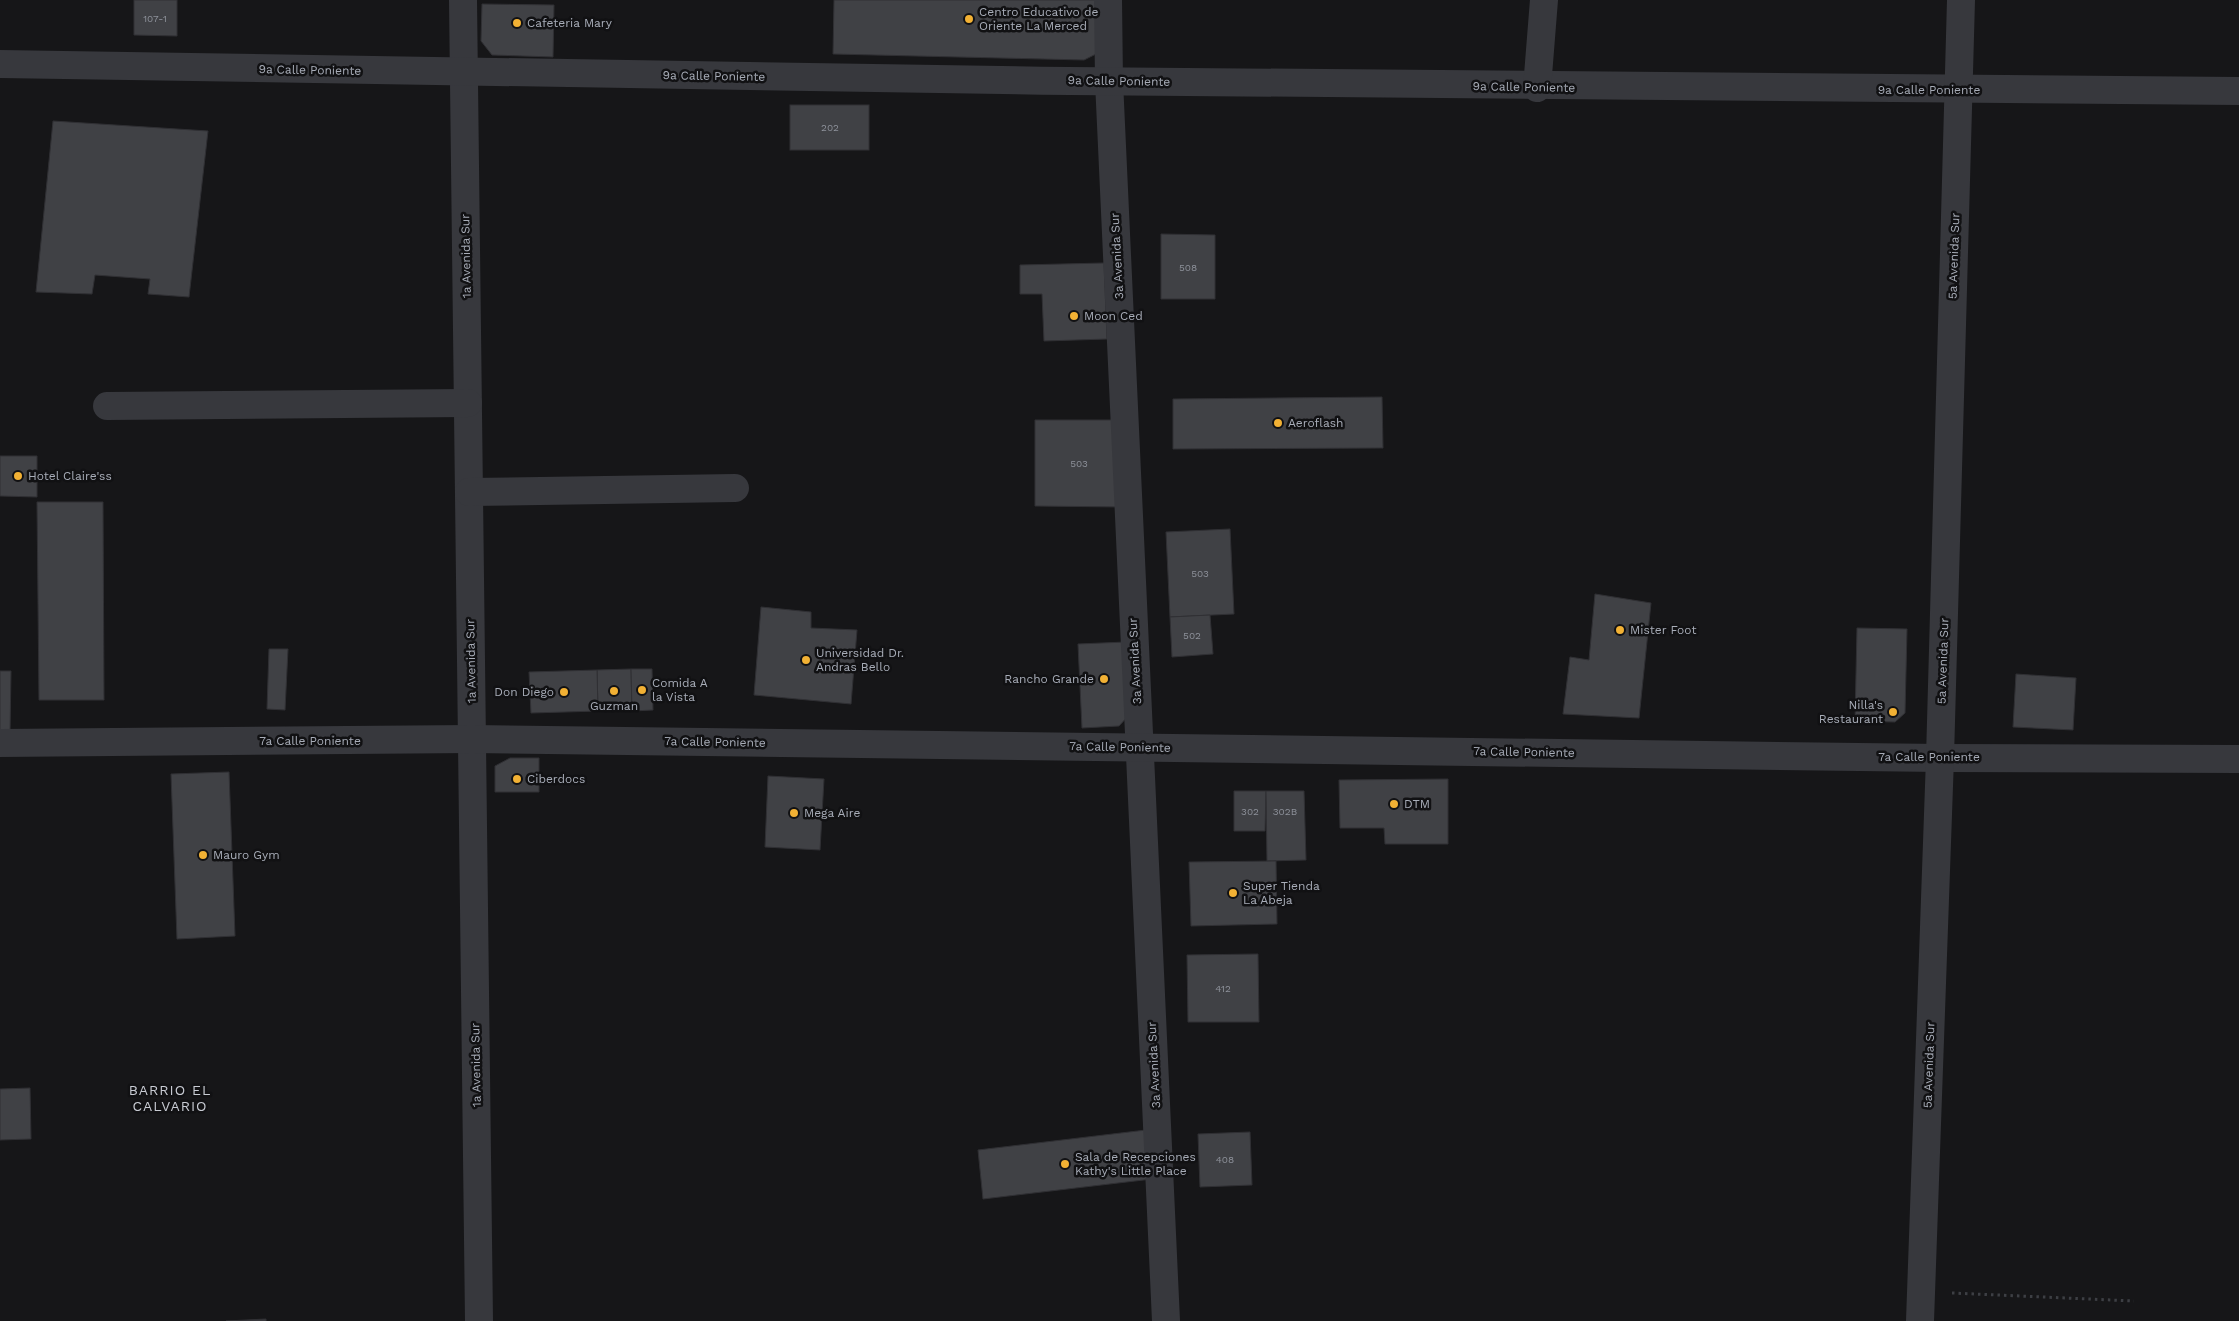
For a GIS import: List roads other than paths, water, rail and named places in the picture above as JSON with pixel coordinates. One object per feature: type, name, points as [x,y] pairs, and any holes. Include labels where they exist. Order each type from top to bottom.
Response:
[{"type":"street","name":"1a Avenida Sur","points":[[463,0],[479,1321]]},
{"type":"street","name":"3a Avenida Sur","points":[[1108,0],[1109,81],[1166,1321]]},
{"type":"street","points":[[1537,88],[1544,0]]},
{"type":"street","name":"5a Avenida Sur","points":[[1920,1321],[1940,758],[1961,0]]},
{"type":"street","name":"9a Calle Poniente","points":[[0,64],[464,73],[1537,88],[2239,92]]},
{"type":"street","points":[[107,406],[468,403]]},
{"type":"street","points":[[469,492],[735,488]]},
{"type":"street","name":"7a Calle Poniente","points":[[0,743],[472,739],[1940,758],[2239,759]]},
{"type":"place","name":"Centro Educativo de Oriente La Merced","points":[[969,19]]},
{"type":"place","name":"Cafeteria Mary","points":[[517,23]]},
{"type":"place","name":"Moon Ced","points":[[1074,316]]},
{"type":"place","name":"Aeroflash","points":[[1278,423]]},
{"type":"place","name":"Hotel Claire'ss","points":[[18,476]]},
{"type":"place","name":"Mister Foot","points":[[1620,630]]},
{"type":"place","name":"Universidad Dr. Andras Bello","points":[[806,660]]},
{"type":"place","name":"Rancho Grande","points":[[1104,679]]},
{"type":"place","name":"Comida A la Vista","points":[[642,690]]},
{"type":"place","name":"Guzman","points":[[614,691]]},
{"type":"place","name":"Don Diego","points":[[564,692]]},
{"type":"place","name":"Nilla's Restaurant","points":[[1893,712]]},
{"type":"place","name":"Ciberdocs","points":[[517,779]]},
{"type":"place","name":"DTM","points":[[1394,804]]},
{"type":"place","name":"Mega Aire","points":[[794,813]]},
{"type":"place","name":"Mauro Gym","points":[[203,855]]},
{"type":"place","name":"Super Tienda La Abeja","points":[[1233,893]]},
{"type":"place","name":"Sala de Recepciones Kathy's Little Place","points":[[1065,1164]]},
{"type":"district","name":"BARRIO EL CALVARIO","points":[[170,1098]]}]
